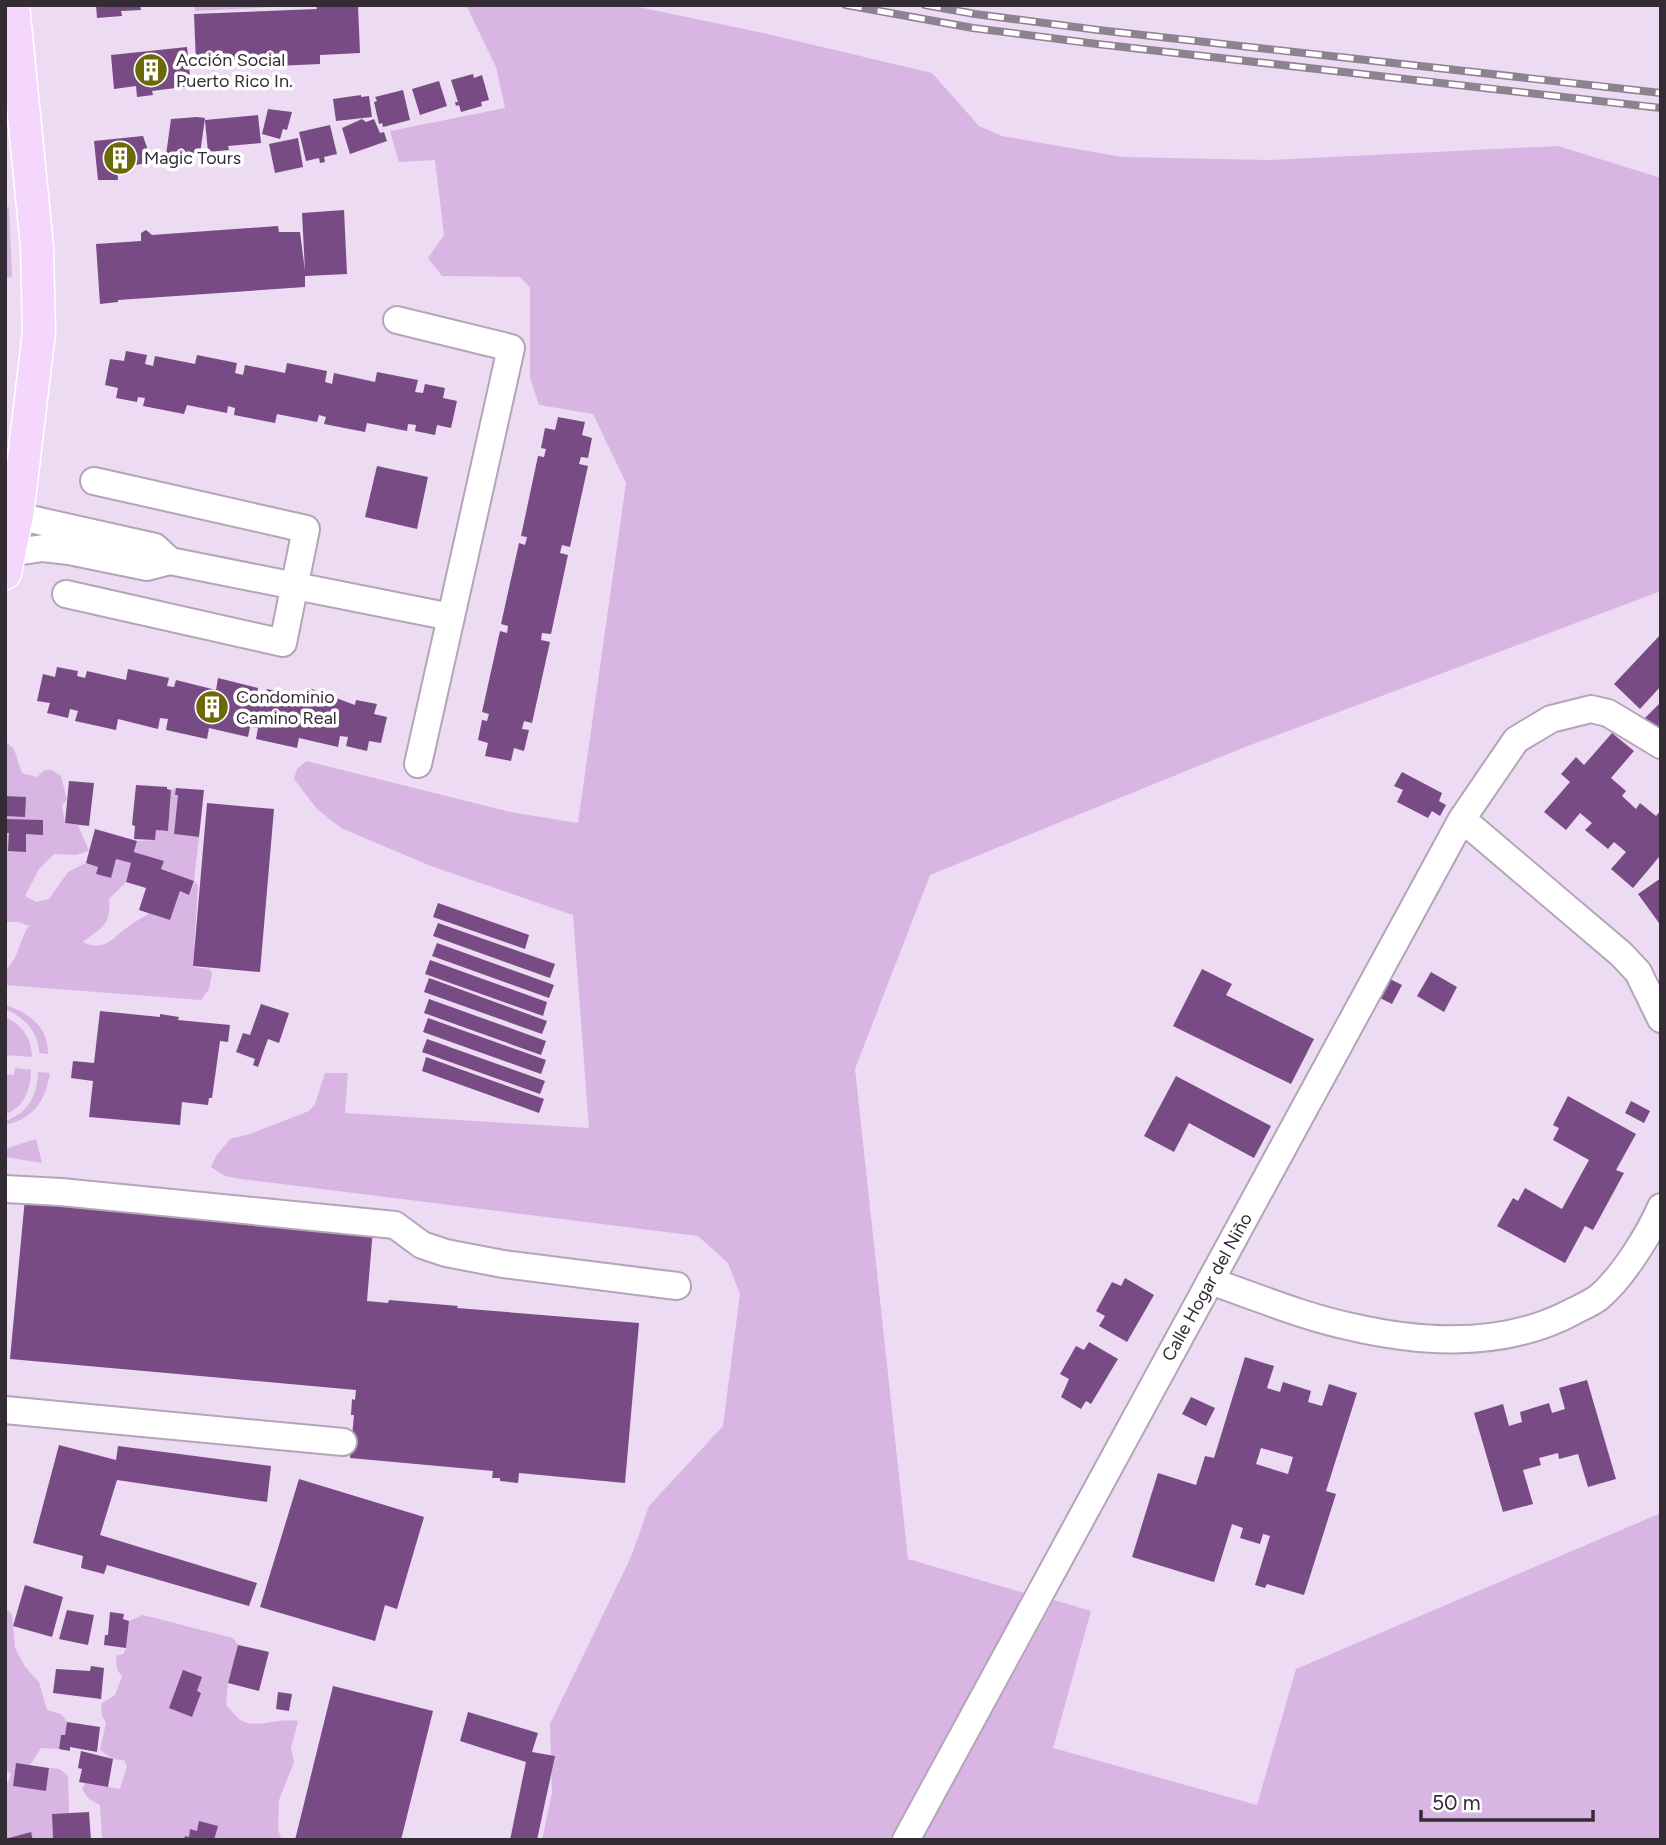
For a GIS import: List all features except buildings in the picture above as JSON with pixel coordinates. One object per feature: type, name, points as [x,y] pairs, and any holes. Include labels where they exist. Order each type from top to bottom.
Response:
[{"type":"main road","points":[[7,559],[11,515],[39,332],[37,247],[12,5]]},
{"type":"street","points":[[397,320],[511,348],[418,764]]},
{"type":"street","points":[[66,594],[283,643],[306,529],[94,481]]},
{"type":"street","points":[[11,515],[155,547],[170,561]]},
{"type":"street","points":[[7,559],[43,548],[147,567],[170,561],[451,617]]},
{"type":"street","name":"Calle Hogar del Niño","points":[[906,1840],[1462,819],[1516,740],[1551,719],[1591,709],[1608,713],[1661,745]]},
{"type":"street","points":[[1462,819],[1621,954],[1638,972],[1661,1019]]},
{"type":"street","points":[[5,1189],[395,1225],[422,1245],[446,1253],[503,1264],[677,1286]]},
{"type":"street","points":[[1210,1281],[1350,1327],[1404,1337],[1457,1340],[1497,1338],[1551,1324],[1597,1298],[1633,1257],[1661,1206]]},
{"type":"street","points":[[5,1410],[343,1442]]},
{"type":"shaded area","points":[[194,5],[314,5],[195,11]]},
{"type":"shaded area","points":[[466,5],[629,5],[767,34],[932,73],[979,126],[1002,136],[1122,157],[1269,160],[1558,146],[1661,178],[1661,591],[1245,747],[930,875],[855,1069],[908,1559],[1024,1593],[889,1840],[542,1840],[552,1793],[550,1724],[631,1557],[649,1506],[723,1426],[740,1294],[728,1263],[698,1236],[241,1179],[225,1176],[211,1167],[230,1139],[309,1111],[315,1104],[325,1073],[348,1073],[345,1113],[589,1128],[573,915],[431,866],[341,828],[317,809],[294,779],[297,769],[306,761],[510,812],[578,823],[626,483],[593,414],[539,405],[530,377],[530,288],[520,277],[442,276],[428,258],[444,235],[435,160],[399,162],[390,131],[505,108],[496,67]]},
{"type":"shaded area","points":[[5,207],[9,207],[12,277],[5,278]]},
{"type":"shaded area","points":[[5,741],[14,749],[22,773],[37,777],[45,770],[52,770],[61,776],[67,800],[62,805],[65,823],[78,825],[89,851],[76,855],[54,854],[39,869],[25,896],[36,902],[49,899],[68,872],[86,863],[98,867],[96,874],[110,878],[116,859],[131,863],[126,882],[109,899],[107,921],[83,942],[97,946],[108,943],[149,913],[170,920],[180,891],[189,894],[195,882],[198,885],[193,967],[209,969],[212,973],[209,989],[201,1000],[5,985],[5,970],[13,961],[29,926],[19,922],[5,922]]},
{"type":"shaded area","points":[[176,788],[175,795],[178,795],[174,834],[199,837],[194,881],[161,869],[164,861],[135,852],[137,841],[155,840],[156,830],[168,831],[171,790]]},
{"type":"shaded area","points":[[5,1005],[36,1022],[45,1036],[48,1054],[39,1053],[36,1038],[29,1026],[5,1009]]},
{"type":"shaded area","points":[[5,1017],[25,1033],[32,1057],[5,1055]]},
{"type":"shaded area","points":[[15,1068],[31,1070],[30,1084],[22,1102],[5,1114],[5,1074],[14,1075]]},
{"type":"shaded area","points":[[38,1072],[50,1073],[45,1092],[37,1107],[24,1118],[5,1125],[5,1121],[20,1113],[30,1102],[36,1088]]},
{"type":"shaded area","points":[[36,1139],[42,1163],[5,1157],[5,1149]]},
{"type":"shaded area","points":[[1661,1513],[1661,1840],[922,1840],[1054,1600],[1091,1611],[1053,1748],[1257,1805],[1296,1669]]},
{"type":"shaded area","points":[[7,1610],[12,1614],[15,1648],[25,1667],[39,1682],[47,1710],[61,1714],[67,1722],[59,1749],[41,1748],[30,1765],[16,1764],[13,1786],[46,1790],[49,1768],[60,1769],[68,1776],[69,1813],[52,1814],[53,1840],[33,1840],[31,1832],[5,1839],[5,1784],[11,1774],[5,1770]]},
{"type":"shaded area","points":[[143,1615],[233,1638],[238,1645],[228,1683],[226,1705],[240,1720],[248,1723],[298,1721],[291,1748],[294,1762],[279,1800],[278,1830],[282,1840],[102,1839],[100,1805],[89,1799],[82,1789],[85,1783],[120,1789],[127,1766],[124,1760],[113,1759],[100,1750],[106,1723],[101,1704],[115,1695],[122,1677],[117,1669],[116,1656],[123,1654],[126,1648],[129,1621]]},
{"type":"railway","points":[[846,5],[973,28],[1097,44],[1661,108]]},
{"type":"railway","points":[[925,5],[1098,30],[1661,93]]},
{"type":"place","name":"Acción Social Puerto Rico In.","points":[[151,70]]},
{"type":"place","name":"Magic Tours","points":[[120,158]]},
{"type":"place","name":"Condominio Camino Real","points":[[212,707]]}]
